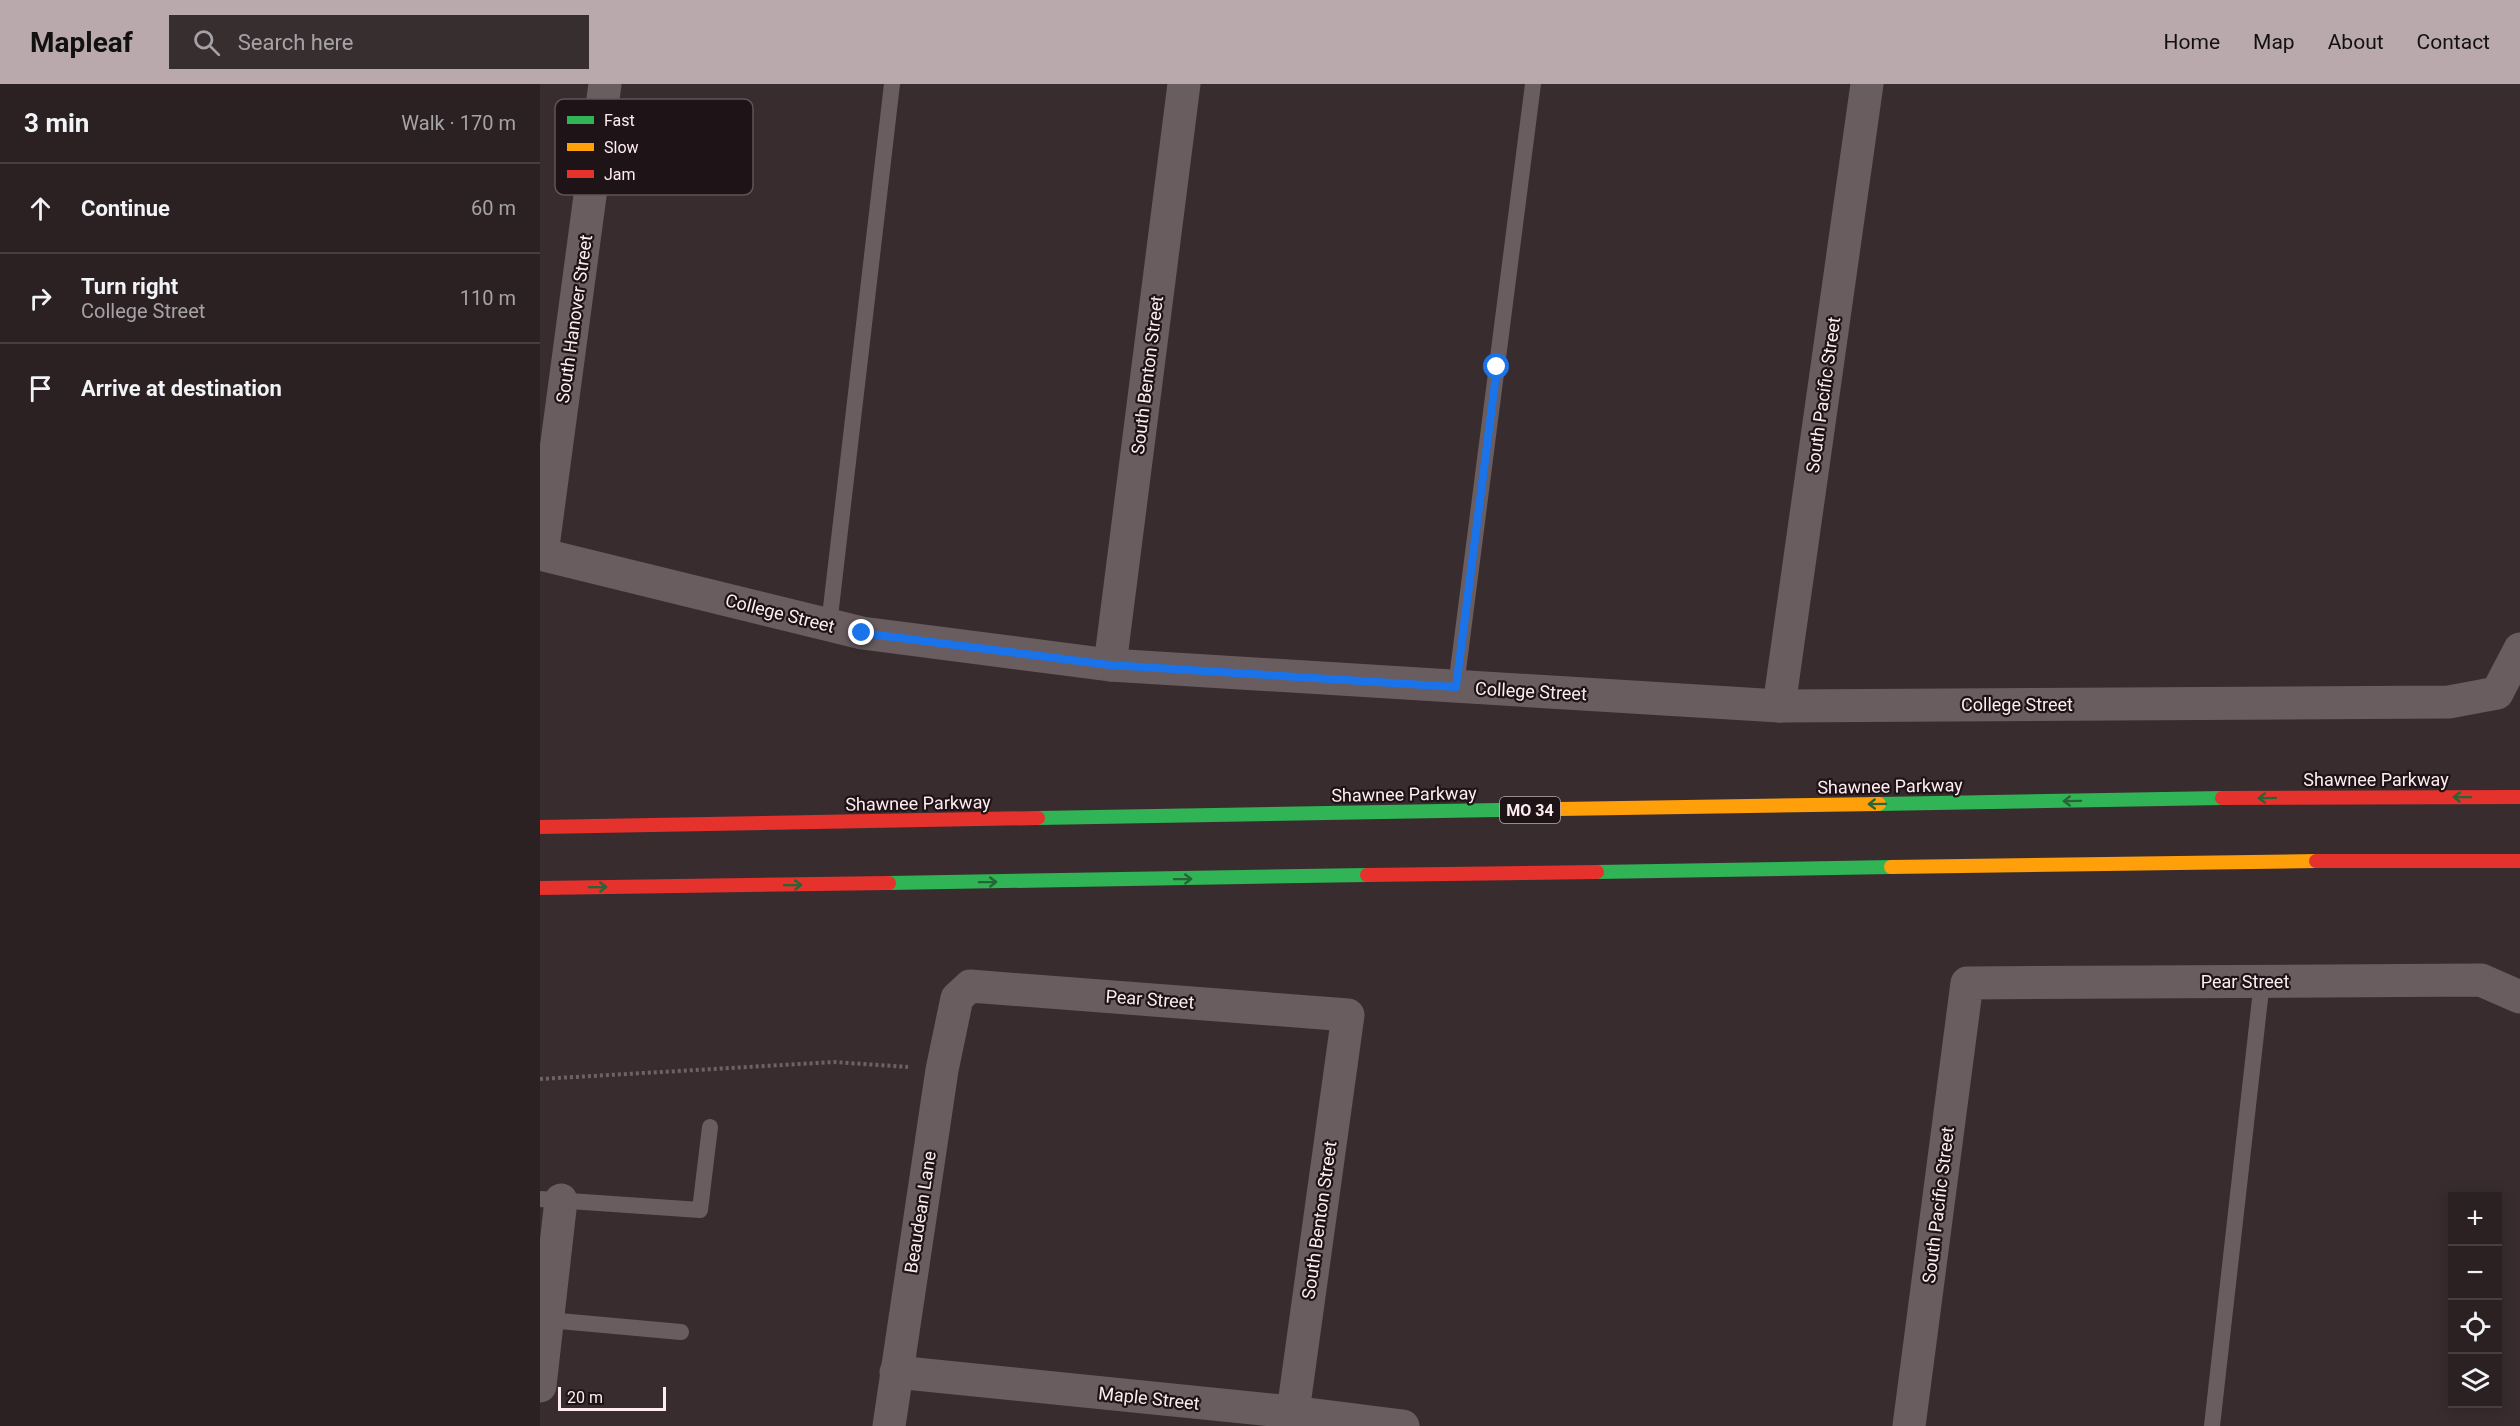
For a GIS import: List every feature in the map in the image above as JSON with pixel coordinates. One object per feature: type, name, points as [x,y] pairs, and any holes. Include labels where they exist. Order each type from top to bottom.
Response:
[{"type":"highway","name":"Shawnee Parkway","points":[[540,827],[2217,798],[2520,797]]},
{"type":"highway","points":[[540,888],[2436,859],[2520,861]]},
{"type":"street","name":"South Hanover Street","points":[[603,99],[605,84]]},
{"type":"street","name":"South Benton Street","points":[[1110,665],[1184,84]]},
{"type":"street","name":"South Pacific Street","points":[[1779,706],[1867,84]]},
{"type":"street","name":"South Hanover Street","points":[[541,554],[590,195]]},
{"type":"street","name":"College Street","points":[[541,554],[862,633],[1110,665],[1779,706],[2449,702],[2497,693],[2520,649]]},
{"type":"street","name":"Pear Street","points":[[1967,983],[2481,980],[2520,997]]},
{"type":"street","name":"South Pacific Street","points":[[1909,1426],[1967,983]]},
{"type":"street","name":"Pear Street","points":[[957,998],[970,986],[1348,1015]]},
{"type":"street","name":"Beaudean Lane","points":[[889,1426],[942,1070],[957,998]]},
{"type":"street","name":"South Benton Street","points":[[1292,1419],[1348,1015]]},
{"type":"street","points":[[540,1386],[548,1320],[551,1199]]},
{"type":"street","name":"Maple Street","points":[[896,1372],[1292,1419],[1402,1426]]},
{"type":"lane","points":[[829,625],[892,84]]},
{"type":"lane","points":[[1456,687],[1533,84]]},
{"type":"lane","points":[[2212,1426],[2262,981]]},
{"type":"lane","points":[[551,1199],[700,1210],[710,1127]]},
{"type":"lane","points":[[548,1320],[681,1332]]},
{"type":"path","points":[[540,1079],[834,1062],[942,1070]]},
{"type":"traffic: fast","points":[[1879,804],[2222,798]]},
{"type":"traffic: fast","points":[[1038,818],[1559,809]]},
{"type":"traffic: fast","points":[[1597,872],[1891,867]]},
{"type":"traffic: fast","points":[[889,883],[1367,875]]},
{"type":"traffic: slow","points":[[1559,809],[1879,804]]},
{"type":"traffic: slow","points":[[1891,867],[2316,861]]},
{"type":"traffic: jam","points":[[2222,798],[2520,797]]},
{"type":"traffic: jam","points":[[540,827],[1038,818]]},
{"type":"traffic: jam","points":[[2316,861],[2520,861]]},
{"type":"traffic: jam","points":[[1367,875],[1597,872]]},
{"type":"traffic: jam","points":[[540,888],[889,883]]},
{"type":"route","points":[[862,633],[1110,665],[1456,687],[1497,367]]}]
